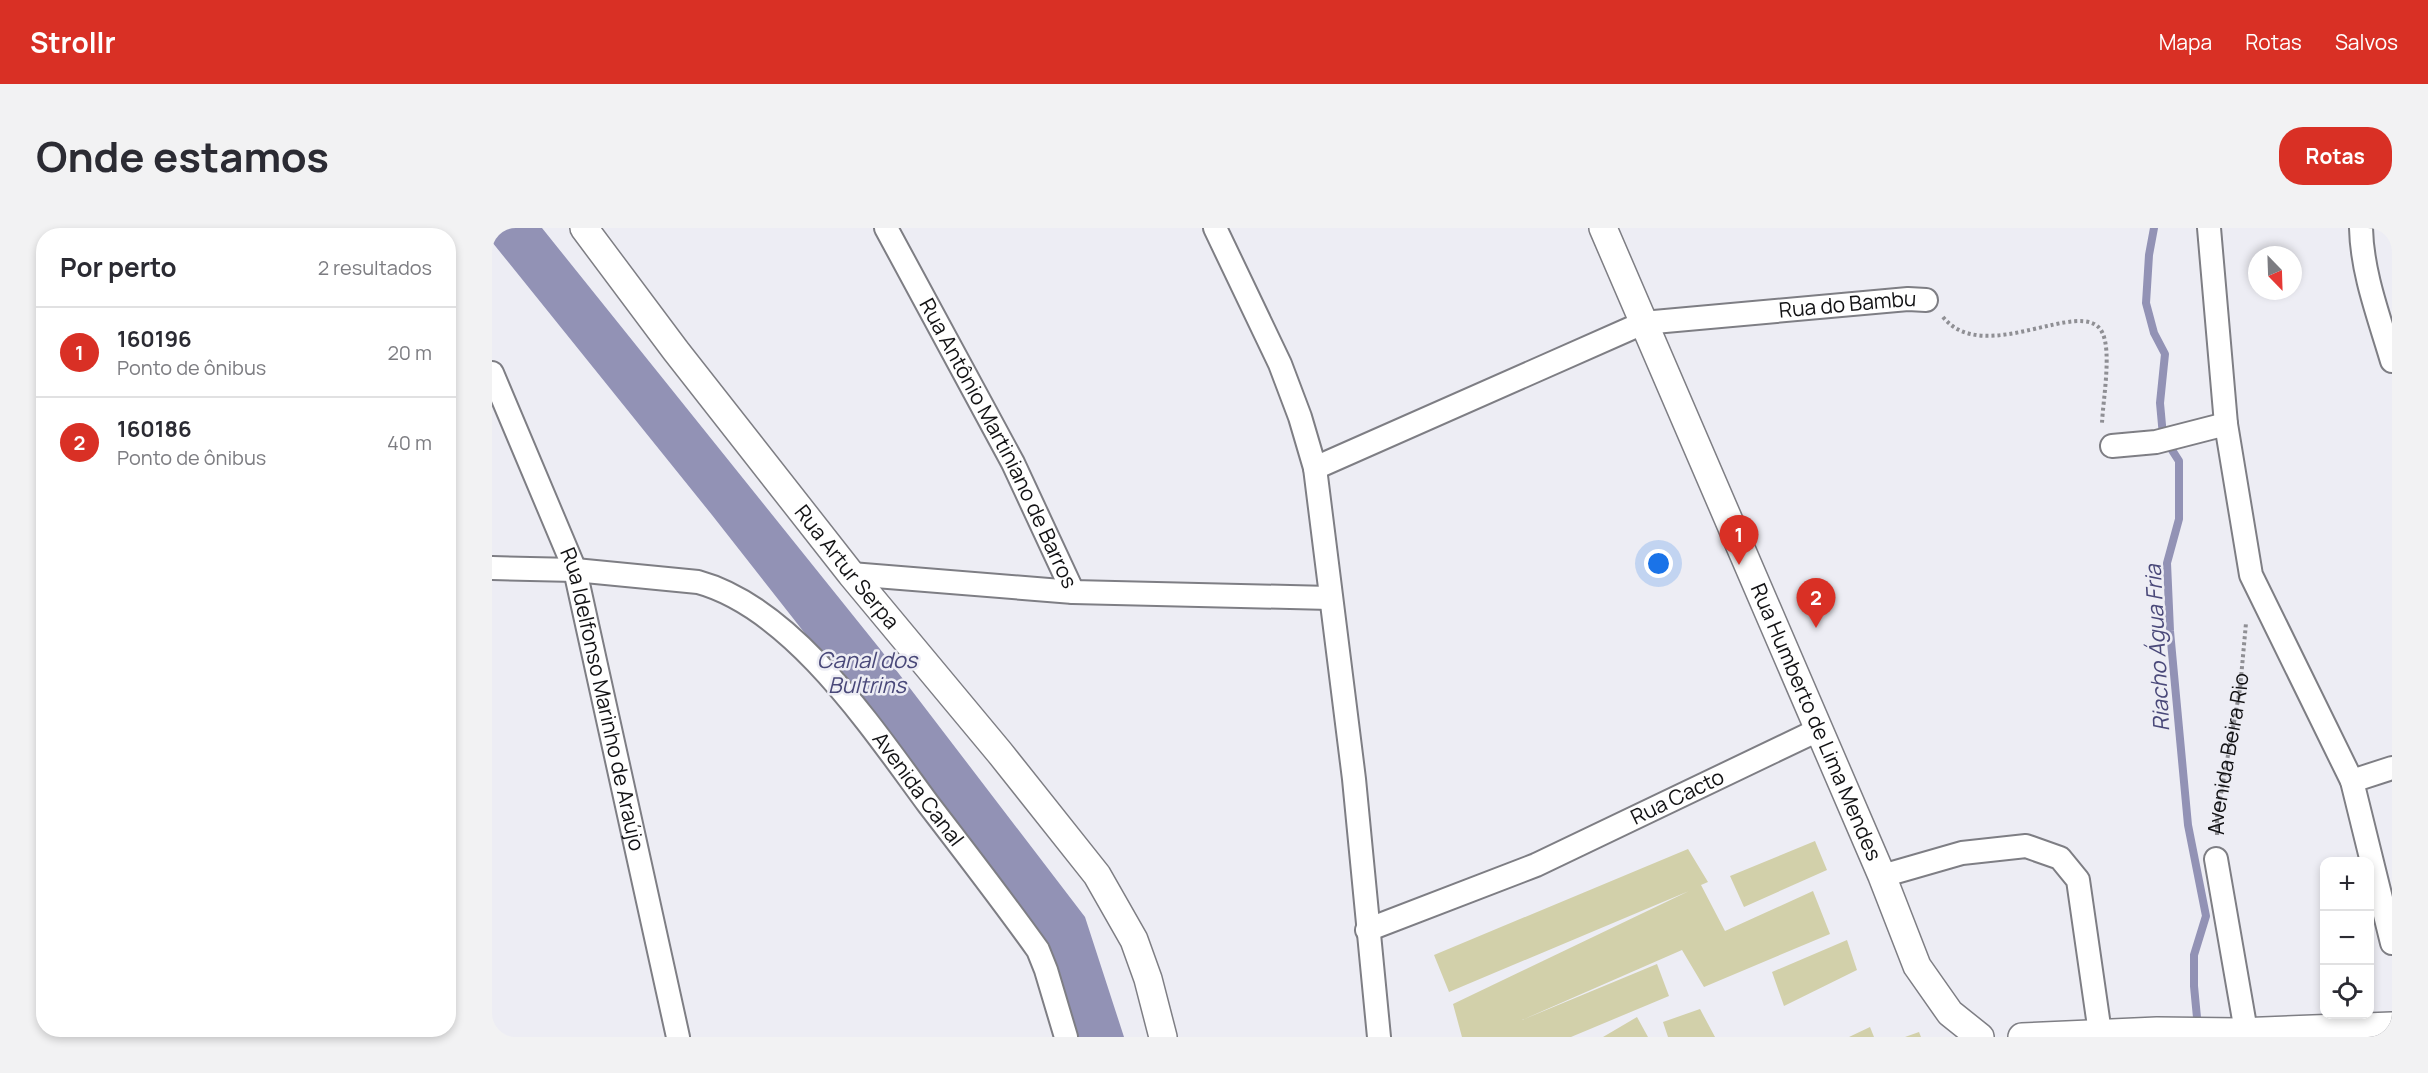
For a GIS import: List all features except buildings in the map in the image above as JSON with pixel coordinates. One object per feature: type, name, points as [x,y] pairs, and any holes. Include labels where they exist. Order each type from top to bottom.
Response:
[{"type":"street","name":"Rua Artur Serpa","points":[[584,228],[601,254],[851,574],[1000,753],[1097,875],[1134,940],[1148,979],[1163,1037]]},
{"type":"street","name":"Rua Antônio Martiniano de Barros","points":[[886,228],[1013,463],[1073,592],[1330,598]]},
{"type":"street","points":[[1215,228],[1280,364],[1300,417],[1315,468],[1354,779],[1379,1037]]},
{"type":"street","name":"Rua Humberto de Lima Mendes","points":[[1602,228],[1882,876],[1917,966],[1950,1013],[1980,1037]]},
{"type":"street","points":[[2209,228],[2226,424],[2251,575],[2352,781],[2392,943]]},
{"type":"street","points":[[2361,228],[2361,246],[2369,283],[2392,361]]},
{"type":"street","name":"Rua do Bambu","points":[[1315,468],[1643,323],[1917,298],[1926,300]]},
{"type":"street","name":"Rua Idelfonso Marinho de Araújo","points":[[492,373],[575,570],[678,1037]]},
{"type":"street","points":[[2112,446],[2156,442],[2226,424]]},
{"type":"street","name":"Avenida Canal","points":[[492,568],[575,570],[698,582],[713,586],[742,600],[783,629],[861,713],[1038,950],[1066,1037]]},
{"type":"street","points":[[851,574],[1073,592]]},
{"type":"street","name":"Rua Cacto","points":[[1367,930],[1536,865],[1818,730]]},
{"type":"street","points":[[2352,781],[2392,768]]},
{"type":"street","points":[[1882,876],[1962,853],[2026,846],[2060,858],[2078,880],[2100,1033]]},
{"type":"street","name":"Avenida Beira Rio","points":[[2216,860],[2244,1034]]},
{"type":"street","points":[[2022,1037],[2157,1031],[2244,1034],[2392,1026]]},
{"type":"path","name":"Rua do Bambu","points":[[1926,300],[1954,328],[1982,336],[2006,335],[2069,321],[2085,322],[2098,327],[2103,334],[2106,349],[2101,427],[2104,440],[2112,446]]},
{"type":"path","name":"Avenida Beira Rio","points":[[2216,860],[2217,816],[2240,689],[2246,621]]},
{"type":"water","name":"Canal dos Bultrins","points":[[492,228],[542,228],[880,649],[1085,917],[1124,1037],[1076,1037],[1049,944],[712,515],[492,242]]},
{"type":"waterway","name":"Riacho Água Fria","points":[[2154,228],[2149,255],[2146,303],[2154,333],[2165,354],[2160,403],[2163,436],[2179,461],[2179,519],[2167,563],[2170,631],[2188,825],[2206,916],[2194,955],[2198,1028]]},
{"type":"place","name":"160196","points":[[1739,565]]},
{"type":"place","name":"160186","points":[[1816,628]]}]
